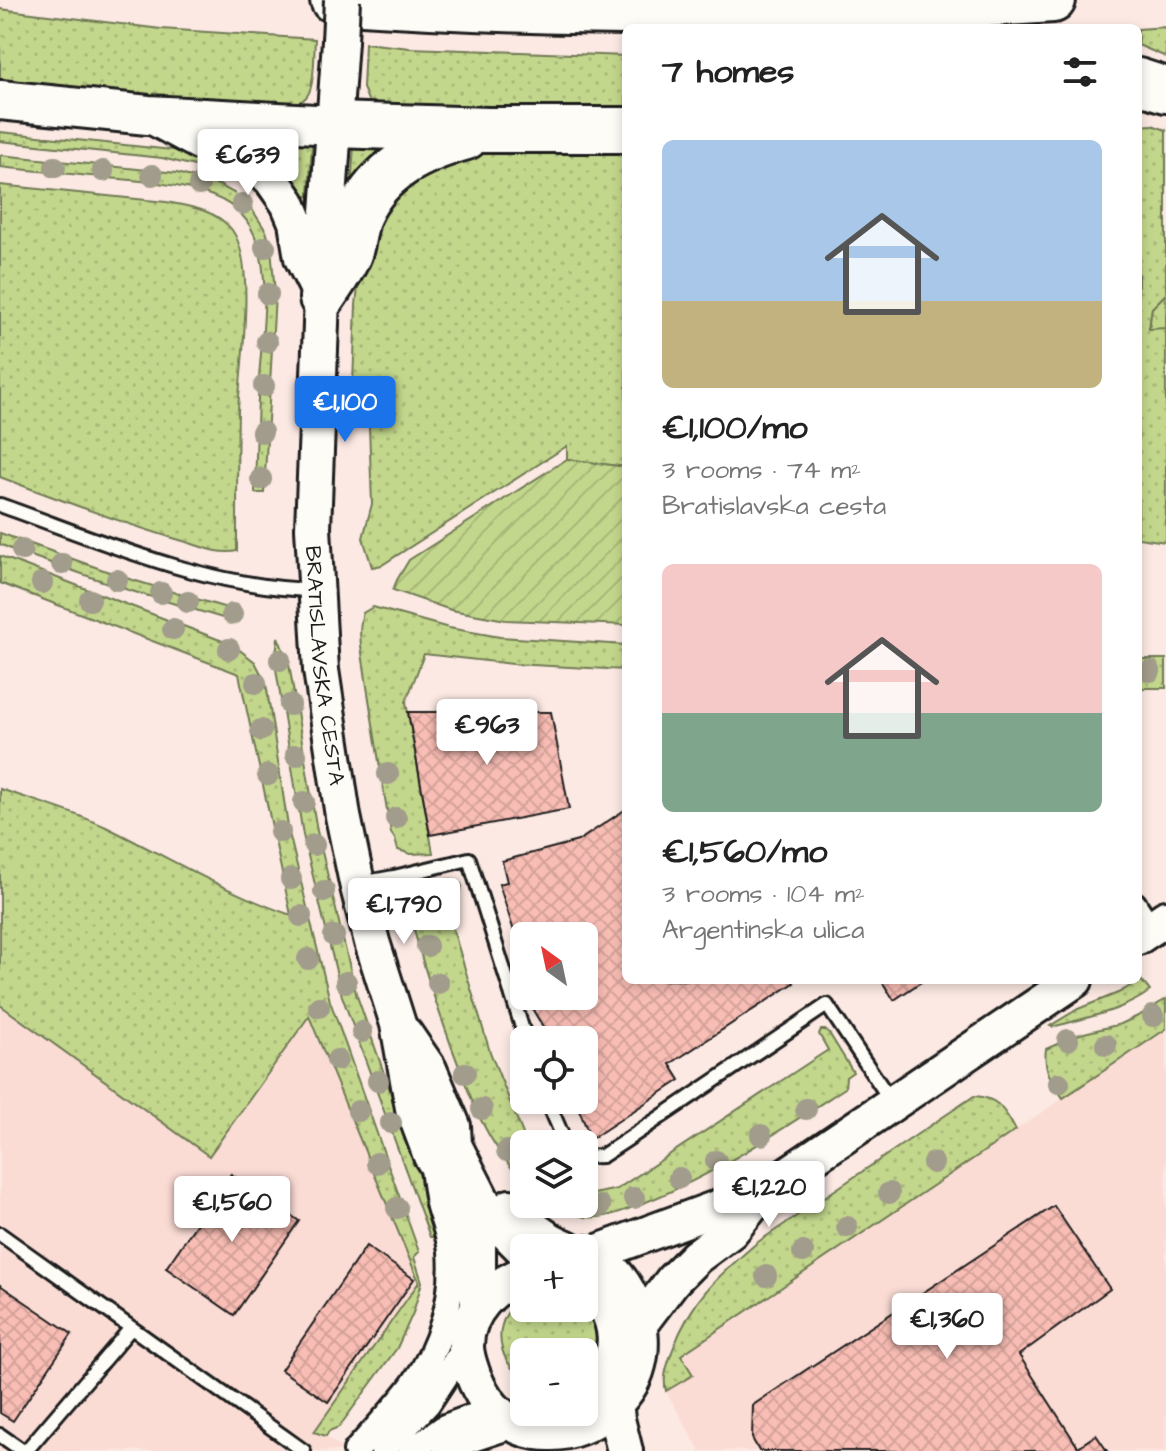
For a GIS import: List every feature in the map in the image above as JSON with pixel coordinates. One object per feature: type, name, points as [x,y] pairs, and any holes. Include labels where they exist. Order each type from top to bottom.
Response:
[{"type":"highway","points":[[336,20],[389,4],[579,11],[827,11],[1053,0]]},
{"type":"highway","points":[[827,11],[904,24]]},
{"type":"highway","points":[[1142,82],[1166,90]]},
{"type":"highway","points":[[1142,105],[1166,102]]},
{"type":"highway","points":[[334,125],[622,130]]},
{"type":"highway","points":[[322,298],[350,254],[360,213],[389,174],[430,148],[489,130]]},
{"type":"main road","points":[[0,100],[148,115],[334,125]]},
{"type":"street","name":"BRATISLAVSKA CESTA","points":[[342,0],[336,20],[334,125],[322,298],[313,528],[321,670],[343,816],[357,883],[398,1024],[413,1108],[431,1156],[457,1196],[478,1242],[478,1308]]},
{"type":"street","points":[[148,115],[201,143],[231,152],[258,166],[272,180],[288,203],[296,222],[302,258],[322,298]]},
{"type":"street","points":[[598,1261],[655,1252],[691,1234],[730,1204],[763,1191],[1069,984]]},
{"type":"street","points":[[398,1024],[429,1069],[453,1126],[454,1145],[486,1208],[510,1236]]},
{"type":"street","points":[[453,1126],[465,1137],[496,1191],[522,1220],[542,1234]]},
{"type":"street","points":[[356,1451],[424,1368],[449,1302],[451,1256],[431,1156]]},
{"type":"street","points":[[639,1325],[673,1280],[696,1257],[731,1231],[763,1191]]},
{"type":"street","points":[[598,1269],[618,1278],[630,1295],[639,1325],[638,1368],[610,1385]]},
{"type":"street","points":[[510,1281],[498,1287],[478,1308],[466,1345],[467,1357],[485,1400],[510,1412]]},
{"type":"street","points":[[525,1426],[531,1431],[567,1442],[582,1426],[605,1413],[615,1338],[610,1313],[598,1289]]},
{"type":"street","points":[[383,1451],[428,1403],[466,1345]]},
{"type":"street","points":[[610,1385],[625,1451]]},
{"type":"street","points":[[610,1385],[633,1401],[646,1451]]},
{"type":"street","points":[[412,1451],[445,1427],[510,1412]]},
{"type":"street","points":[[446,1451],[510,1412]]},
{"type":"lane","points":[[0,505],[184,569],[262,586],[316,590]]},
{"type":"lane","points":[[357,883],[469,859],[522,1026]]},
{"type":"lane","points":[[598,1157],[827,1005],[893,1103]]},
{"type":"lane","points":[[0,1234],[304,1451]]},
{"type":"lane","points":[[0,1435],[25,1451],[131,1328]]},
{"type":"shaded area","points":[[0,1006],[209,1156],[308,1016],[419,1282],[315,1432],[326,1436],[344,1451],[0,1451]]},
{"type":"shaded area","points":[[1166,1029],[1166,1451],[700,1451],[666,1391],[693,1375],[681,1355]]},
{"type":"green space","points":[[0,9],[161,29],[315,39],[310,91],[297,103],[284,106],[0,81]]},
{"type":"green space","points":[[1166,27],[1166,57],[1142,47],[1142,29]]},
{"type":"green space","points":[[365,43],[410,48],[622,56],[622,107],[370,105],[363,88]]},
{"type":"green space","points":[[1152,125],[1166,130],[1166,294],[1152,308],[1149,328],[1166,328],[1166,542],[1142,539],[1142,126]]},
{"type":"green space","points":[[0,132],[182,151],[253,178],[277,212],[282,234],[273,214],[257,193],[231,175],[162,158],[0,141]]},
{"type":"green space","points":[[253,138],[312,143],[309,196],[303,199],[250,143]]},
{"type":"green space","points":[[395,144],[351,189],[354,145]]},
{"type":"green space","points":[[622,147],[622,466],[567,459],[567,446],[382,565],[372,567],[363,538],[372,504],[369,427],[352,410],[356,305],[368,232],[400,186],[483,150]]},
{"type":"green space","points":[[0,155],[177,173],[219,185],[251,208],[266,231],[271,247],[275,294],[264,493],[255,493],[263,267],[260,250],[246,219],[228,203],[193,190],[145,181],[0,167]]},
{"type":"green space","points":[[0,185],[183,205],[210,213],[232,230],[240,246],[245,291],[238,411],[237,551],[216,551],[160,534],[0,477]]},
{"type":"green space","points":[[1166,294],[1166,328],[1149,329],[1152,308]]},
{"type":"green space","points":[[567,459],[622,466],[622,625],[506,620],[451,610],[393,590],[409,560]]},
{"type":"green space","points":[[0,533],[126,578],[240,612],[236,622],[125,589],[11,549],[0,544]]},
{"type":"green space","points":[[0,556],[233,645],[255,662],[266,683],[289,833],[330,1001],[419,1252],[414,1257],[422,1282],[413,1313],[397,1348],[339,1427],[329,1431],[326,1436],[314,1432],[419,1282],[309,1016],[209,1156],[0,1005],[0,789],[93,821],[220,885],[291,915],[239,674],[0,583]]},
{"type":"green space","points":[[373,607],[449,628],[500,637],[622,645],[622,670],[513,664],[424,654],[406,702],[433,853],[411,854],[398,850],[391,833],[361,646],[363,613]]},
{"type":"green space","points":[[278,637],[289,664],[317,831],[356,993],[439,1237],[430,1237],[342,996],[303,835],[275,663]]},
{"type":"green space","points":[[1142,659],[1166,659],[1166,688],[1143,688]]},
{"type":"green space","points":[[451,879],[462,887],[460,891],[443,896],[490,1052],[510,1102],[510,1114],[515,1114],[521,1130],[510,1130],[510,1166],[486,1130],[474,1105],[417,942],[412,917],[413,896],[427,885]]},
{"type":"green space","points":[[1142,981],[1150,991],[1115,1009],[1050,1026],[1078,1009],[1134,984],[1142,984]]},
{"type":"green space","points":[[1166,999],[1166,1029],[1063,1098],[1047,1069],[1046,1049],[1080,1034],[1121,1024]]},
{"type":"green space","points":[[821,1030],[829,1033],[853,1072],[846,1077],[845,1088],[698,1178],[617,1213],[598,1216],[598,1193],[617,1189],[828,1050],[819,1034]]},
{"type":"green space","points":[[974,1096],[995,1102],[1016,1130],[681,1355],[693,1375],[666,1391],[666,1370],[680,1331],[719,1277],[758,1242]]},
{"type":"green space","points":[[510,1310],[510,1322],[593,1322],[596,1338],[510,1338],[510,1365],[500,1337]]},
{"type":"building","points":[[408,712],[551,712],[569,809],[430,835]]},
{"type":"building","points":[[622,812],[622,984],[792,984],[670,1064],[680,1080],[598,1134],[598,1130],[587,1130],[581,1114],[598,1114],[598,1026],[543,1026],[533,1010],[598,1010],[598,922],[511,922],[499,884],[507,882],[502,861],[578,841]]},
{"type":"building","points":[[884,984],[918,984],[894,1000]]},
{"type":"building","points":[[231,1174],[299,1221],[234,1315],[166,1268]]},
{"type":"building","points":[[1054,1206],[1110,1289],[1019,1355],[1078,1447],[1096,1435],[1107,1451],[759,1451],[752,1438],[753,1405]]},
{"type":"building","points":[[366,1246],[414,1279],[328,1402],[281,1370]]},
{"type":"building","points":[[0,1285],[72,1334],[13,1421],[0,1413]]}]
